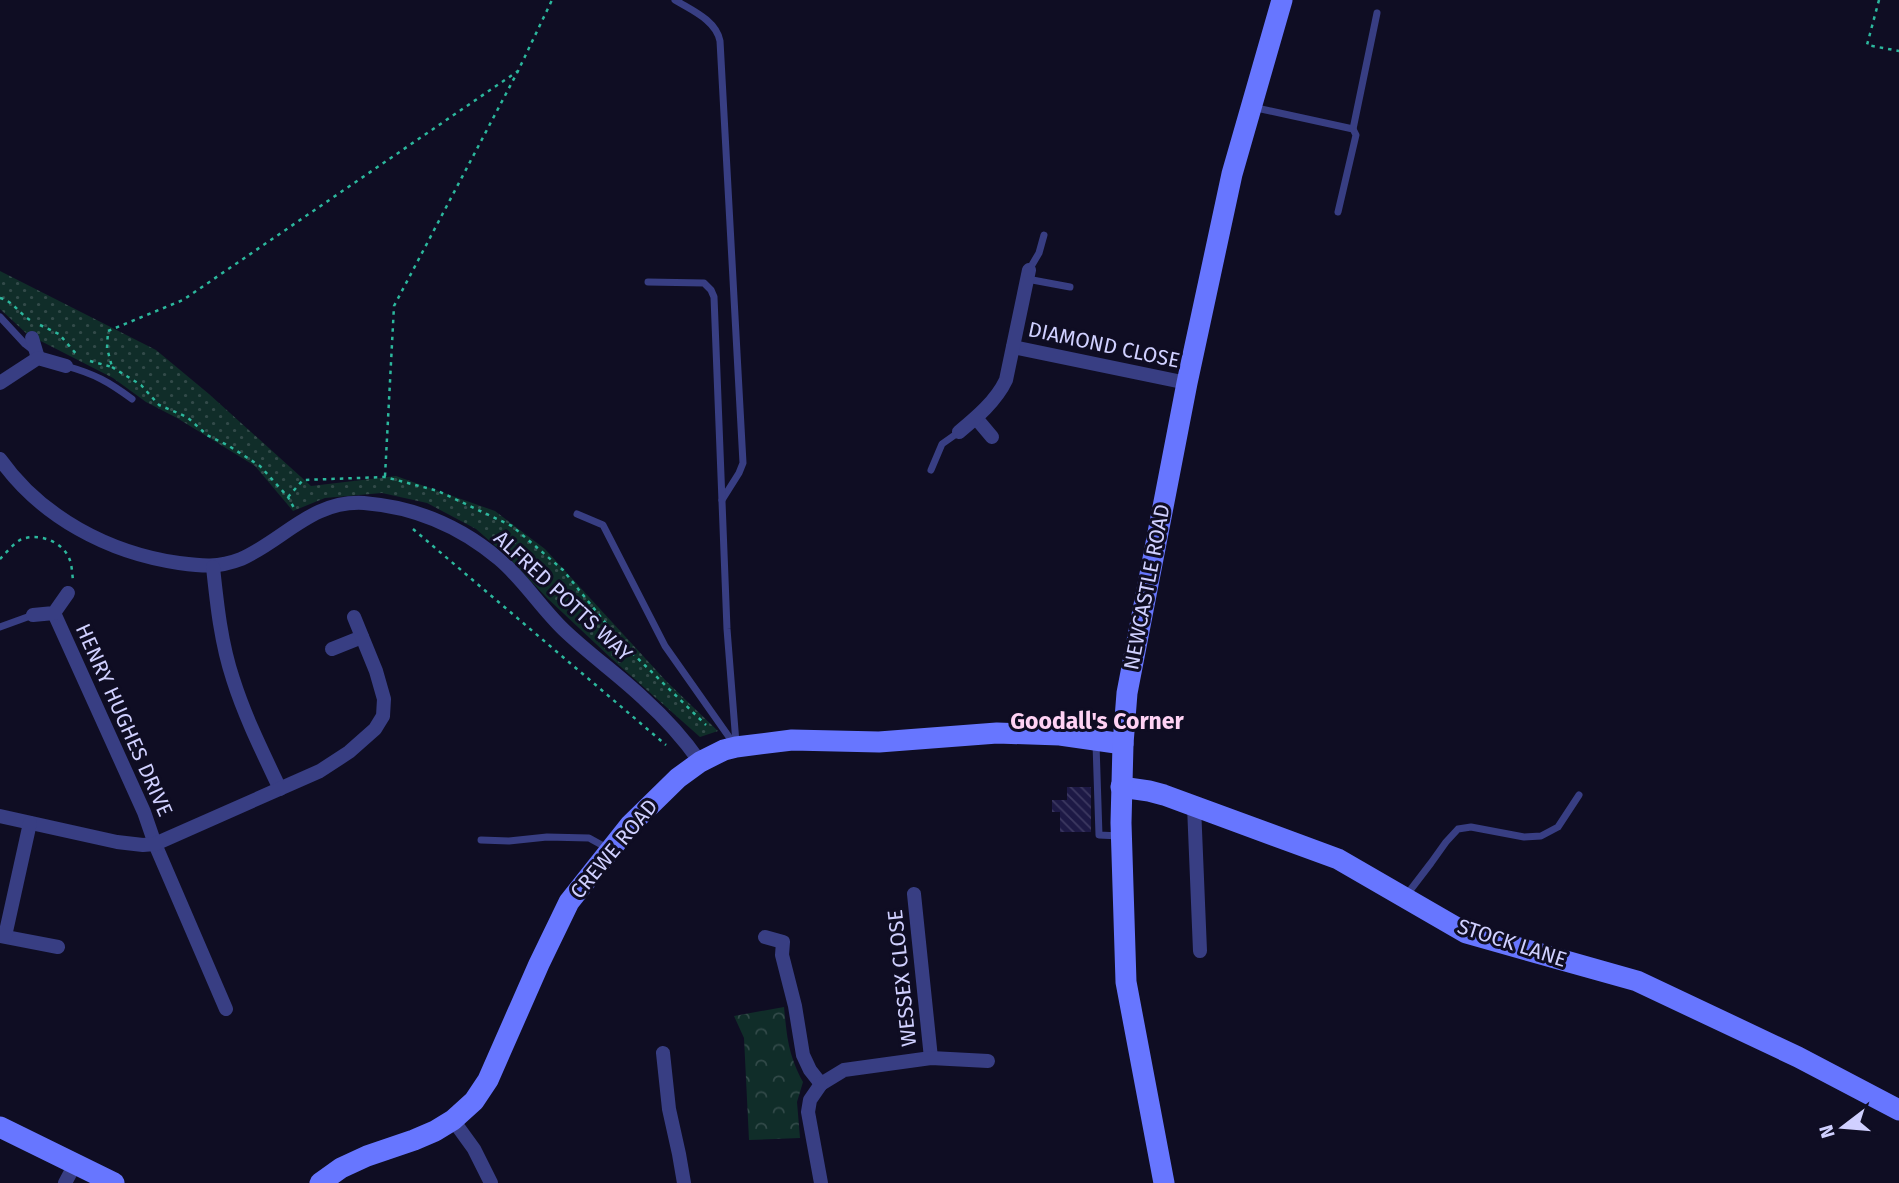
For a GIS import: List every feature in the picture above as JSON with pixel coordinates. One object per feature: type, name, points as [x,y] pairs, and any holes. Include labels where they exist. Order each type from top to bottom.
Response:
[{"type":"main road","name":"NEWCASTLE ROAD","points":[[1164,1183],[1126,982],[1121,787],[1127,693],[1187,383],[1232,174],[1282,0]]},
{"type":"main road","name":"CREWE ROAD","points":[[320,1183],[341,1168],[414,1140],[453,1121],[474,1101],[488,1080],[569,902],[609,849],[648,806],[700,762],[730,749],[792,740],[878,742],[998,733],[1060,736],[1123,744]]},
{"type":"main road","name":"STOCK LANE","points":[[1121,787],[1149,791],[1338,859],[1466,933],[1637,981],[1798,1057],[1899,1110]]},
{"type":"main road","points":[[0,1127],[114,1183]]},
{"type":"street","name":"DIAMOND CLOSE","points":[[959,432],[1000,392],[1006,380],[1028,274]]},
{"type":"street","name":"DIAMOND CLOSE","points":[[1013,347],[1187,383]]},
{"type":"street","points":[[0,383],[36,350],[66,366]]},
{"type":"street","points":[[976,418],[992,437]]},
{"type":"street","name":"ALFRED POTTS WAY","points":[[0,459],[11,475],[46,507],[72,525],[99,539],[154,559],[213,567],[241,559],[302,520],[329,508],[361,503],[424,515],[455,528],[500,560],[564,630],[645,699],[687,743],[700,762]]},
{"type":"street","points":[[213,567],[218,621],[232,678],[243,709],[280,789]]},
{"type":"street","name":"HENRY HUGHES DRIVE","points":[[33,615],[54,613],[68,593]]},
{"type":"street","name":"HENRY HUGHES DRIVE","points":[[54,613],[144,812],[155,844],[226,1009]]},
{"type":"street","points":[[0,816],[117,842],[155,844],[320,771],[349,752],[375,729],[383,716],[384,699],[376,671],[354,617]]},
{"type":"street","points":[[332,649],[362,637]]},
{"type":"street","points":[[1194,806],[1200,951]]},
{"type":"street","points":[[30,823],[2,936],[58,947]]},
{"type":"street","name":"WESSEX CLOSE","points":[[914,894],[932,1058]]},
{"type":"street","points":[[765,937],[783,942],[782,955],[795,1006],[803,1055],[821,1084],[810,1100],[808,1112],[821,1183]]},
{"type":"street","points":[[663,1053],[668,1109],[684,1183]]},
{"type":"street","name":"WESSEX CLOSE","points":[[821,1084],[844,1070],[932,1058],[988,1061]]},
{"type":"street","points":[[453,1121],[474,1149],[491,1183]]},
{"type":"street","points":[[65,1183],[75,1164]]},
{"type":"lane","points":[[675,0],[712,25],[719,33],[720,41],[743,463],[722,500]]},
{"type":"lane","points":[[1338,212],[1356,135],[1353,129],[1377,13]]},
{"type":"lane","points":[[1252,107],[1353,129]]},
{"type":"lane","points":[[1044,234],[1039,253],[1028,274],[1070,287]]},
{"type":"lane","points":[[648,282],[704,283],[714,297],[730,749]]},
{"type":"lane","points":[[0,317],[25,344],[36,350]]},
{"type":"lane","points":[[66,366],[90,372],[132,399]]},
{"type":"lane","points":[[931,470],[942,444],[959,432]]},
{"type":"lane","points":[[577,514],[603,525],[665,646],[730,749]]},
{"type":"lane","points":[[0,627],[33,615]]},
{"type":"lane","points":[[1096,740],[1099,835],[1121,836]]},
{"type":"lane","points":[[1405,897],[1458,829],[1471,827],[1524,837],[1541,836],[1558,827],[1579,795]]},
{"type":"lane","points":[[481,840],[589,838],[609,849]]},
{"type":"path","points":[[384,477],[394,306],[518,71],[552,0]]},
{"type":"path","points":[[1879,0],[1867,46],[1899,51]]},
{"type":"path","points":[[112,367],[107,348],[108,331],[183,300],[518,71]]},
{"type":"path","points":[[0,298],[7,300],[27,319],[59,334],[80,358]]},
{"type":"path","points":[[90,361],[112,367],[141,385],[159,405],[187,417],[208,435],[260,466],[288,497],[302,520]]},
{"type":"path","points":[[288,497],[303,480],[384,477],[438,491],[512,526],[563,570],[620,641],[730,749]]},
{"type":"path","points":[[391,507],[405,522],[672,750]]},
{"type":"path","points":[[0,559],[18,541],[32,537],[47,539],[60,546],[68,555],[73,579],[68,593]]},
{"type":"green space","points":[[0,271],[156,350],[311,486],[396,476],[495,511],[545,549],[667,682],[718,731],[700,737],[612,659],[476,529],[427,503],[382,493],[325,498],[293,511],[255,466],[146,402],[113,378],[27,334],[0,309]]},
{"type":"green space","points":[[784,1007],[789,1045],[803,1082],[797,1102],[800,1138],[749,1140],[744,1038],[734,1016]]},
{"type":"building","points":[[1067,787],[1091,787],[1091,832],[1060,832],[1060,812],[1052,812],[1052,800],[1067,800]]},
{"type":"district","name":"Goodall's Corner","points":[[1097,721]]}]
